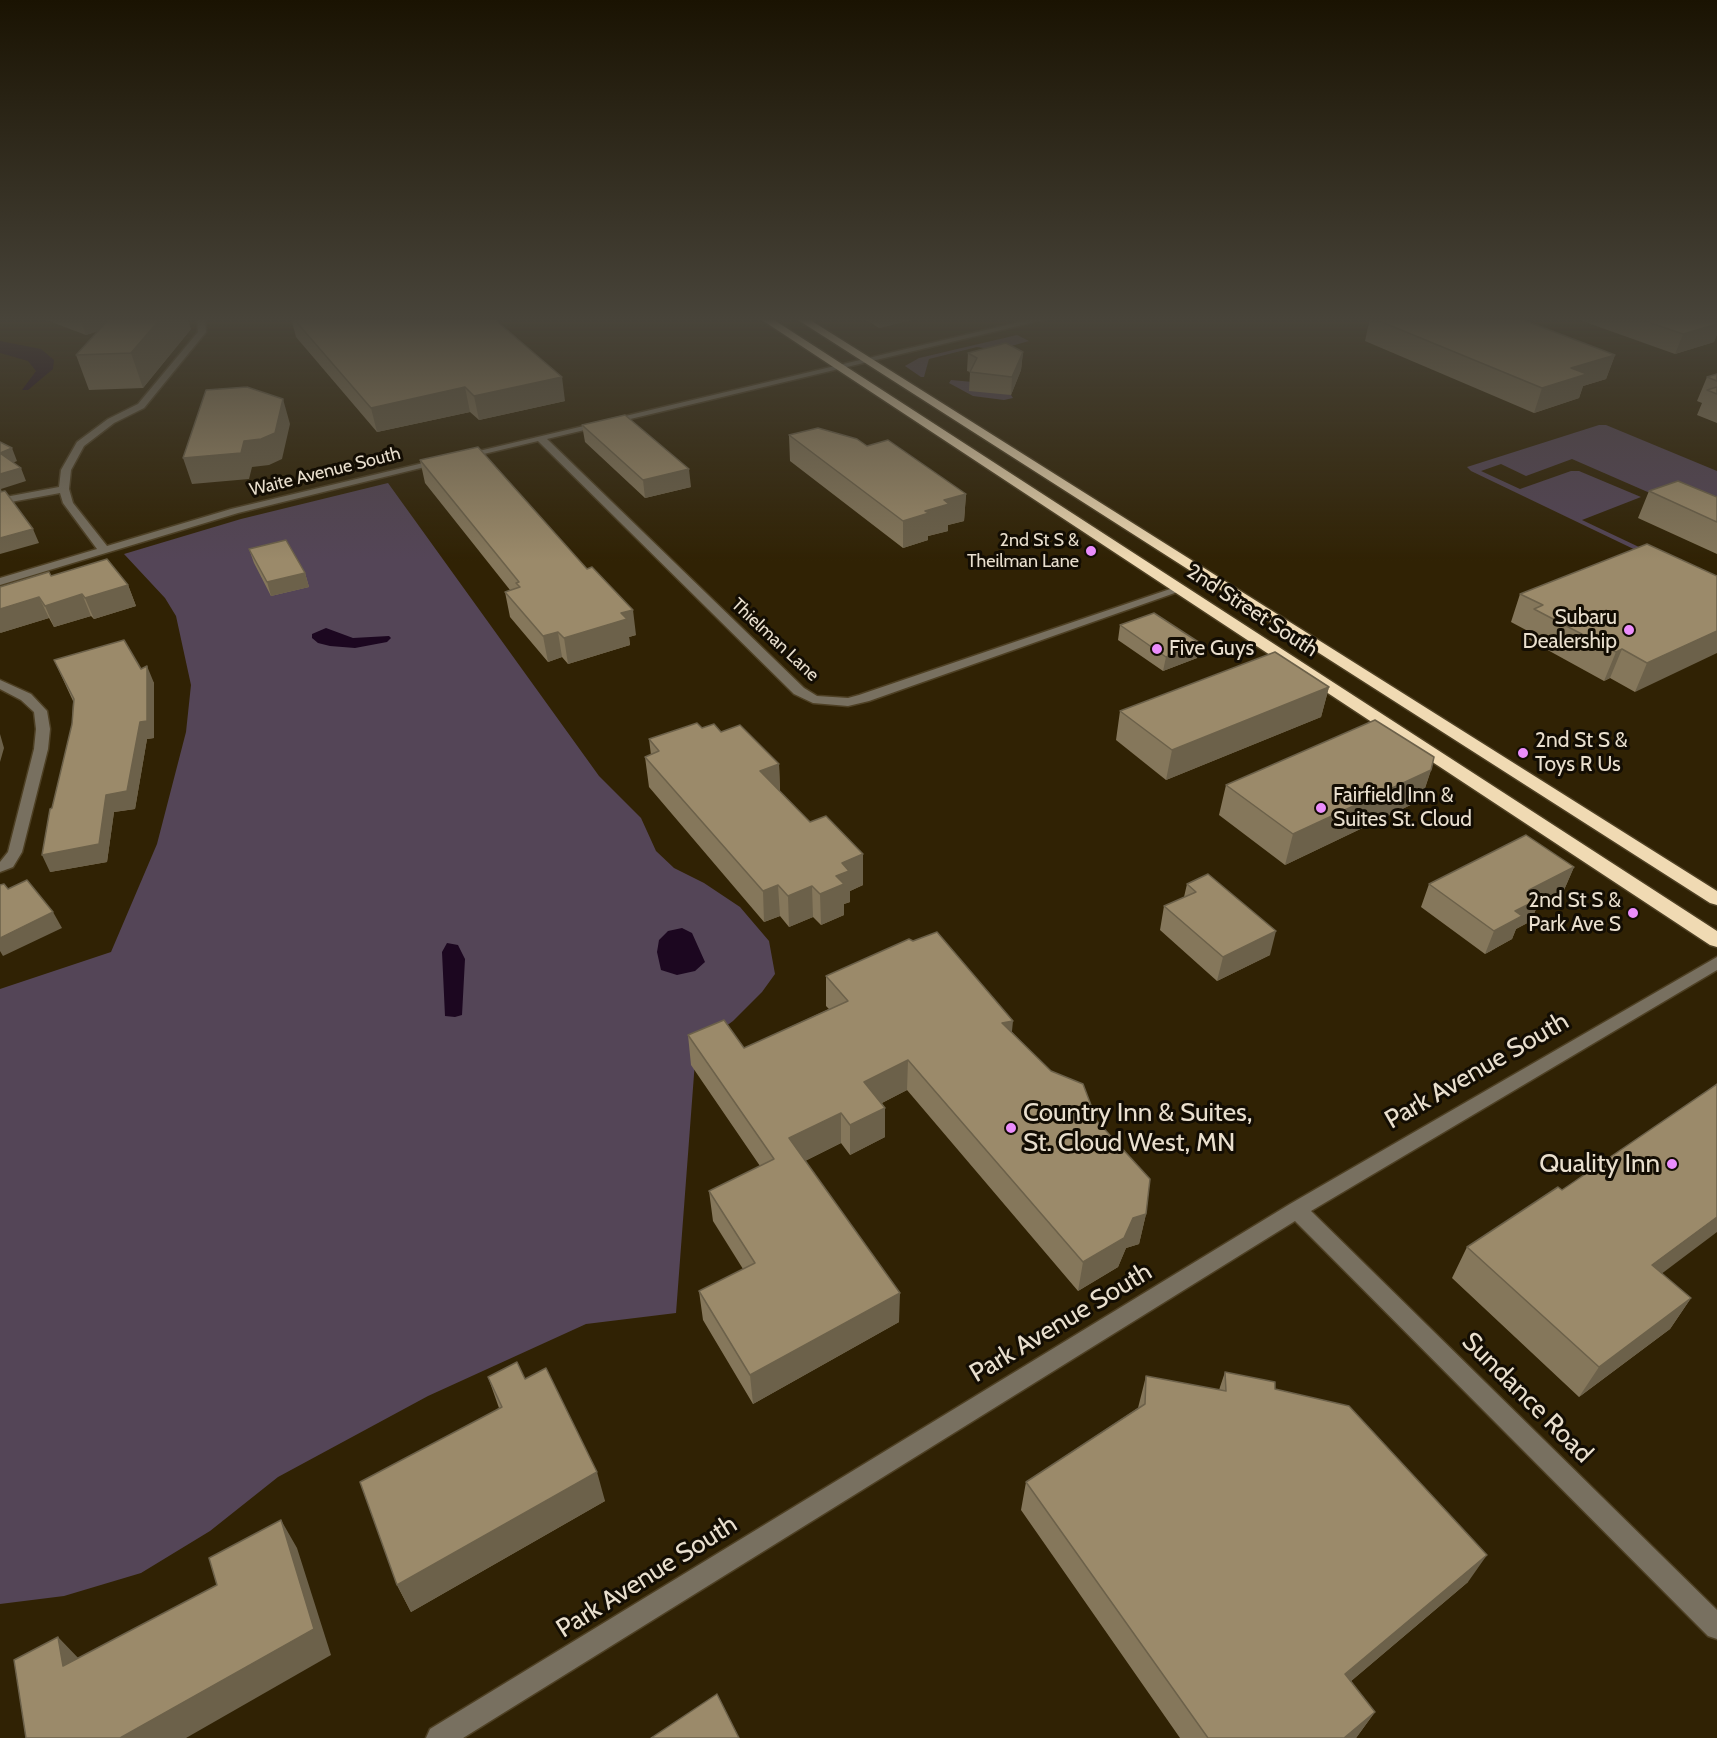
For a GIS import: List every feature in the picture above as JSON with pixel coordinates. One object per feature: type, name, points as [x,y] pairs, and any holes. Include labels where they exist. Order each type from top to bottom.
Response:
[{"type":"highway","name":"2nd Street South","points":[[886,399],[1717,940]]},
{"type":"highway","name":"2nd Street South","points":[[927,399],[1717,899]]},
{"type":"street","points":[[103,549],[68,503],[64,489],[66,470],[80,444],[111,421],[141,406],[147,399]]},
{"type":"street","name":"Waite Avenue South","points":[[0,582],[103,549],[235,511],[706,399]]},
{"type":"street","name":"Thielman Lane","points":[[540,438],[799,691],[813,699],[848,702],[864,698],[1180,589]]},
{"type":"street","points":[[0,501],[64,489]]},
{"type":"street","points":[[0,684],[26,697],[40,711],[43,729],[41,749],[15,852],[8,864],[0,867]]},
{"type":"street","name":"Park Avenue South","points":[[443,1737],[1297,1210],[1717,963]]},
{"type":"street","name":"Sundance Road","points":[[1297,1210],[1717,1627]]},
{"type":"shaded area","points":[[1599,425],[1606,425],[1717,471],[1717,499],[1666,500],[1572,459],[1526,476],[1501,464],[1481,471],[1520,489],[1571,471],[1579,471],[1641,497],[1582,520],[1717,584],[1717,589],[1471,471],[1467,467]]},
{"type":"shaded area","points":[[388,483],[599,776],[641,818],[656,851],[674,868],[704,883],[740,907],[769,941],[775,974],[762,992],[733,1021],[696,1048],[676,1313],[586,1324],[428,1396],[278,1477],[210,1531],[141,1573],[64,1596],[0,1604],[0,989],[111,952],[157,844],[186,732],[191,685],[176,616],[165,598],[124,554],[241,519]]},
{"type":"shaded area","points":[[326,628],[353,638],[389,636],[391,638],[387,642],[355,648],[330,646],[318,643],[312,638],[312,634]]},
{"type":"shaded area","points":[[682,928],[692,933],[705,962],[695,971],[677,975],[661,970],[657,952],[659,940],[668,931]]},
{"type":"shaded area","points":[[447,943],[458,945],[465,959],[462,1015],[455,1017],[445,1016],[442,952]]},
{"type":"building","points":[[203,399],[283,399],[275,433],[261,439],[244,441],[241,453],[183,458]]},
{"type":"building","points":[[363,399],[411,399],[371,408]]},
{"type":"building","points":[[625,415],[689,469],[643,480],[582,425]]},
{"type":"building","points":[[818,428],[857,439],[867,446],[888,440],[966,494],[944,500],[949,504],[903,521],[789,435]]},
{"type":"building","points":[[0,442],[12,448],[0,453]]},
{"type":"building","points":[[478,447],[587,569],[592,567],[633,610],[621,613],[627,619],[564,638],[558,632],[543,636],[505,592],[520,587],[516,583],[519,582],[420,460]]},
{"type":"building","points":[[0,453],[21,468],[0,474]]},
{"type":"building","points":[[1678,481],[1717,497],[1717,522],[1649,491]]},
{"type":"building","points":[[5,491],[33,529],[0,538],[0,492]]},
{"type":"building","points":[[286,540],[305,573],[267,582],[249,549]]},
{"type":"building","points":[[1647,544],[1717,576],[1717,631],[1647,663],[1622,649],[1616,652],[1534,609],[1543,605],[1520,594]]},
{"type":"building","points":[[107,559],[128,585],[85,598],[82,594],[45,606],[39,597],[0,609],[0,587],[49,572],[51,576]]},
{"type":"building","points":[[1154,613],[1200,643],[1166,657],[1120,625]]},
{"type":"building","points":[[124,640],[141,669],[147,666],[147,721],[140,722],[127,791],[106,795],[99,844],[42,855],[50,809],[72,724],[74,699],[54,660]]},
{"type":"building","points":[[1275,652],[1329,687],[1172,750],[1120,711]]},
{"type":"building","points":[[1375,720],[1434,757],[1431,770],[1293,834],[1226,785]]},
{"type":"building","points":[[697,723],[702,728],[714,724],[721,732],[740,725],[779,764],[760,771],[810,822],[826,816],[863,854],[842,863],[849,871],[836,876],[844,884],[820,894],[812,886],[788,896],[778,885],[763,891],[645,757],[659,751],[649,739]]},
{"type":"building","points":[[1526,835],[1574,867],[1529,890],[1541,898],[1515,911],[1522,916],[1494,931],[1429,884]]},
{"type":"building","points":[[1208,874],[1276,931],[1223,957],[1164,906],[1196,892],[1187,884]]},
{"type":"building","points":[[27,880],[53,912],[0,938],[0,885],[4,884],[8,889]]},
{"type":"building","points":[[937,932],[1013,1021],[1002,1023],[1051,1071],[1083,1084],[1097,1121],[1150,1179],[1146,1214],[1133,1218],[1124,1238],[1083,1262],[908,1060],[864,1082],[885,1108],[850,1125],[841,1113],[789,1138],[900,1293],[750,1375],[699,1291],[755,1263],[709,1191],[774,1159],[688,1035],[724,1020],[744,1048],[848,1001],[826,976],[909,939],[913,941]]},
{"type":"building","points":[[1717,1084],[1717,1217],[1652,1265],[1691,1298],[1599,1367],[1467,1247],[1558,1187],[1562,1190]]},
{"type":"building","points":[[517,1362],[525,1379],[546,1368],[597,1472],[397,1585],[360,1482],[502,1407],[488,1377]]},
{"type":"building","points":[[1225,1372],[1275,1382],[1275,1389],[1349,1406],[1487,1555],[1345,1674],[1375,1712],[1344,1738],[1208,1738],[1026,1482],[1145,1404],[1146,1376],[1226,1391]]},
{"type":"building","points":[[281,1520],[314,1629],[120,1738],[26,1738],[14,1660],[58,1637],[63,1666],[217,1585],[209,1558]]},
{"type":"building","points":[[717,1694],[739,1738],[651,1738]]},
{"type":"place","name":"2nd St S & Theilman Lane","points":[[1091,551]]},
{"type":"place","name":"Subaru Dealership","points":[[1629,630]]},
{"type":"place","name":"Five Guys","points":[[1157,649]]},
{"type":"place","name":"2nd St S & Toys R Us","points":[[1523,753]]},
{"type":"place","name":"Fairfield Inn & Suites St. Cloud","points":[[1321,808]]},
{"type":"place","name":"2nd St S & Park Ave S","points":[[1633,913]]},
{"type":"place","name":"Country Inn & Suites, St. Cloud West, MN","points":[[1011,1128]]},
{"type":"place","name":"Quality Inn","points":[[1672,1164]]}]
